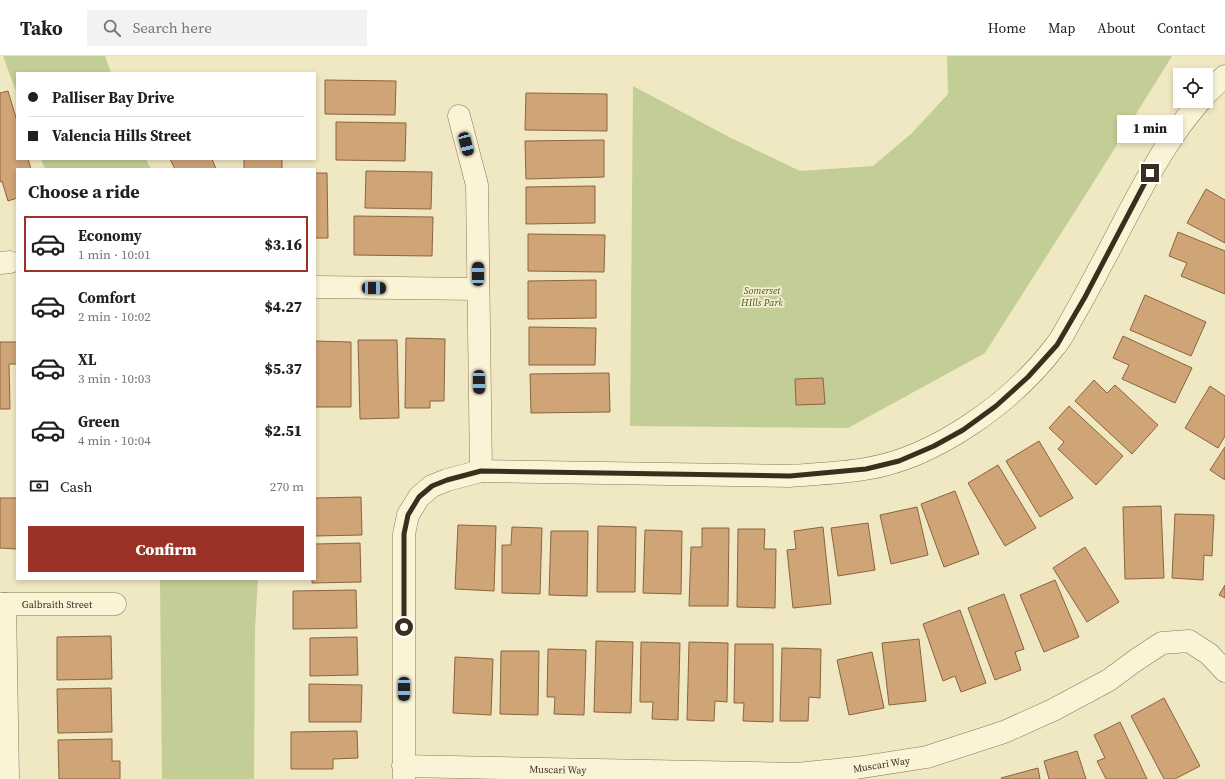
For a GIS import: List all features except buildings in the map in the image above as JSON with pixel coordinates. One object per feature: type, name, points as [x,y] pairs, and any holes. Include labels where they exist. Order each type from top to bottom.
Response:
[{"type":"street","points":[[1213,87],[1225,76]]},
{"type":"street","points":[[404,772],[404,534],[408,515],[419,497],[432,486],[447,480],[481,471],[790,476],[866,469],[899,461],[934,446],[963,430],[996,406],[1028,377],[1057,345],[1085,297],[1150,173],[1176,131],[1194,108]]},
{"type":"street","points":[[459,116],[477,185],[481,471]]},
{"type":"street","points":[[316,287],[478,289]]},
{"type":"street","points":[[3,604],[8,779]]},
{"type":"street","name":"Galbraith Street","points":[[3,604],[115,604]]},
{"type":"street","name":"Muscari Way","points":[[404,772],[797,774],[856,768],[927,757],[1004,732],[1053,710],[1109,680],[1162,643],[1189,641],[1209,654],[1225,671]]},
{"type":"green space","points":[[3,56],[105,56],[111,72],[16,72],[16,91]]},
{"type":"green space","name":"Somerset HIlls Park","points":[[947,56],[1172,56],[985,353],[848,428],[630,426],[633,86],[729,137],[800,171],[873,166],[912,133],[948,94]]},
{"type":"green space","points":[[41,160],[146,160],[150,168],[45,168]]},
{"type":"green space","points":[[160,580],[258,580],[255,629],[254,779],[162,779]]},
{"type":"route","points":[[404,627],[404,534],[408,515],[419,497],[432,486],[447,480],[481,471],[744,474],[790,476],[866,469],[899,461],[934,446],[963,430],[996,406],[1028,377],[1057,345],[1085,297],[1150,173]]}]
